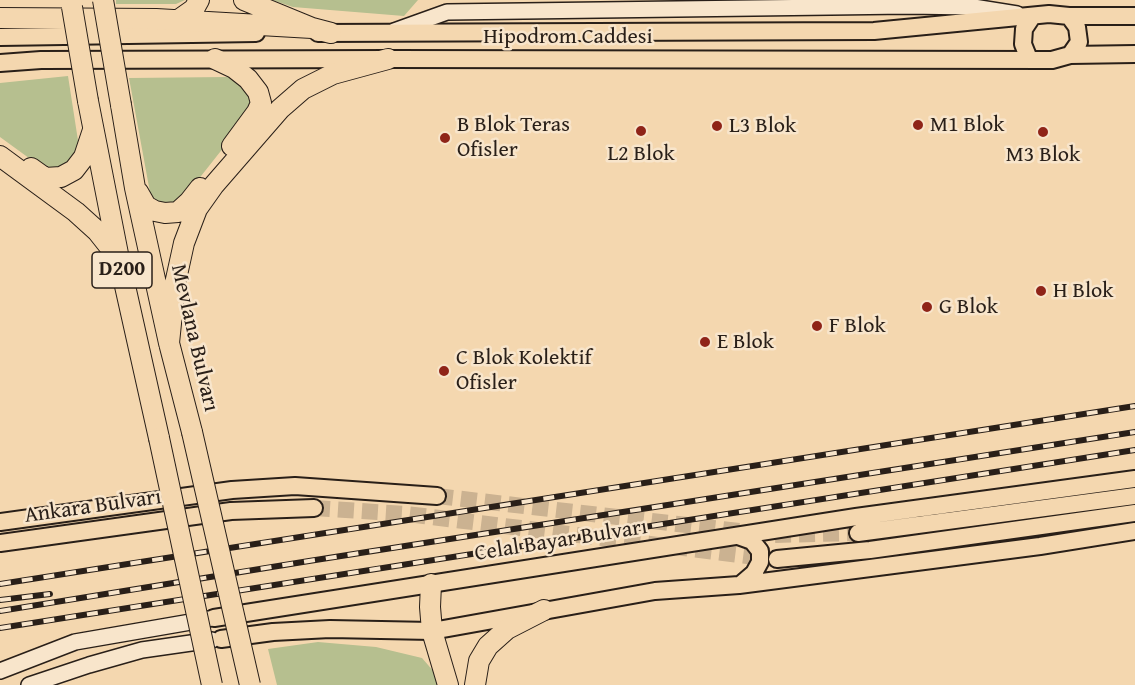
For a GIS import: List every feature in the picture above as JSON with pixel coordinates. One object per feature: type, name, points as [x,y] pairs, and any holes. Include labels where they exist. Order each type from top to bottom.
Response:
[{"type":"highway","name":"Mevlana Bulvarı","points":[[103,0],[135,188],[169,343],[192,432],[250,685]]},
{"type":"highway","points":[[177,21],[194,9],[199,0]]},
{"type":"highway","points":[[244,0],[322,30]]},
{"type":"highway","name":"D200","points":[[72,4],[93,130],[119,259],[212,685]]},
{"type":"highway","points":[[0,18],[156,19],[322,30]]},
{"type":"highway","points":[[135,188],[146,206],[165,213],[178,212],[189,202],[257,112],[261,103],[253,84],[234,68],[215,59]]},
{"type":"highway","points":[[169,343],[175,284],[184,243],[197,209],[214,185],[280,109],[303,89],[333,74],[388,59]]},
{"type":"highway","points":[[0,146],[45,178],[61,177],[74,170],[84,157],[93,130]]},
{"type":"highway","points":[[0,156],[76,212],[97,231],[119,259]]},
{"type":"highway","points":[[431,584],[432,632],[448,685]]},
{"type":"highway","points":[[475,685],[479,661],[488,646],[507,629],[544,610]]},
{"type":"main road","name":"Hipodrom Caddesi","points":[[0,37],[322,30],[391,33],[874,31],[1049,14],[1135,16]]},
{"type":"main road","points":[[1069,16],[1077,27],[1079,42],[1070,55]]},
{"type":"main road","points":[[1029,58],[1023,44],[1024,29],[1032,17]]},
{"type":"main road","name":"Hipodrom Caddesi","points":[[0,63],[41,60],[215,59],[1029,58],[1052,60],[1070,55],[1135,54]]},
{"type":"main road","name":"Celal Bayar Bulvarı","points":[[214,618],[856,517],[1135,479]]},
{"type":"main road","name":"Ankara Bulvarı","points":[[0,522],[232,490],[294,486],[437,496]]},
{"type":"main road","points":[[858,533],[1135,496]]},
{"type":"main road","name":"Ankara Bulvarı","points":[[0,543],[231,511],[314,508]]},
{"type":"main road","points":[[777,559],[870,550],[1135,513]]},
{"type":"main road","points":[[221,639],[273,632],[330,629],[432,632],[655,591],[739,585],[1040,546],[1135,531]]},
{"type":"main road","points":[[738,536],[752,541],[760,551],[760,562],[754,573],[739,585]]},
{"type":"street","name":"Hipodrom Caddesi","points":[[391,33],[447,12],[907,6],[975,7],[1032,17]]},
{"type":"street","name":"Celal Bayar Bulvarı","points":[[0,670],[75,642],[214,618]]},
{"type":"street","points":[[29,685],[142,650],[221,639]]},
{"type":"green space","points":[[116,0],[185,0],[176,4],[116,4]]},
{"type":"green space","points":[[272,0],[418,0],[404,16],[293,7]]},
{"type":"green space","points":[[68,76],[79,147],[63,168],[44,169],[0,137],[0,83]]},
{"type":"green space","points":[[227,77],[237,79],[253,94],[250,114],[179,204],[159,206],[151,197],[129,78]]},
{"type":"green space","points":[[318,642],[376,647],[422,658],[441,680],[442,685],[277,685],[268,649]]},
{"type":"tunnel","points":[[437,496],[747,532]]},
{"type":"tunnel","points":[[314,508],[407,514],[772,559]]},
{"type":"tunnel","points":[[775,535],[858,533]]},
{"type":"railway","points":[[0,584],[1135,406]]},
{"type":"railway","points":[[0,611],[1135,432]]},
{"type":"railway","points":[[0,628],[1135,450]]},
{"type":"railway","points":[[0,600],[50,594]]},
{"type":"place","name":"M1 Blok","points":[[918,125]]},
{"type":"place","name":"L3 Blok","points":[[717,126]]},
{"type":"place","name":"L2 Blok","points":[[641,131]]},
{"type":"place","name":"M3 Blok","points":[[1043,132]]},
{"type":"place","name":"B Blok Teras Ofisler","points":[[445,138]]},
{"type":"place","name":"H Blok","points":[[1041,291]]},
{"type":"place","name":"G Blok","points":[[927,307]]},
{"type":"place","name":"F Blok","points":[[817,326]]},
{"type":"place","name":"E Blok","points":[[705,342]]},
{"type":"place","name":"C Blok Kolektif Ofisler","points":[[444,371]]}]
